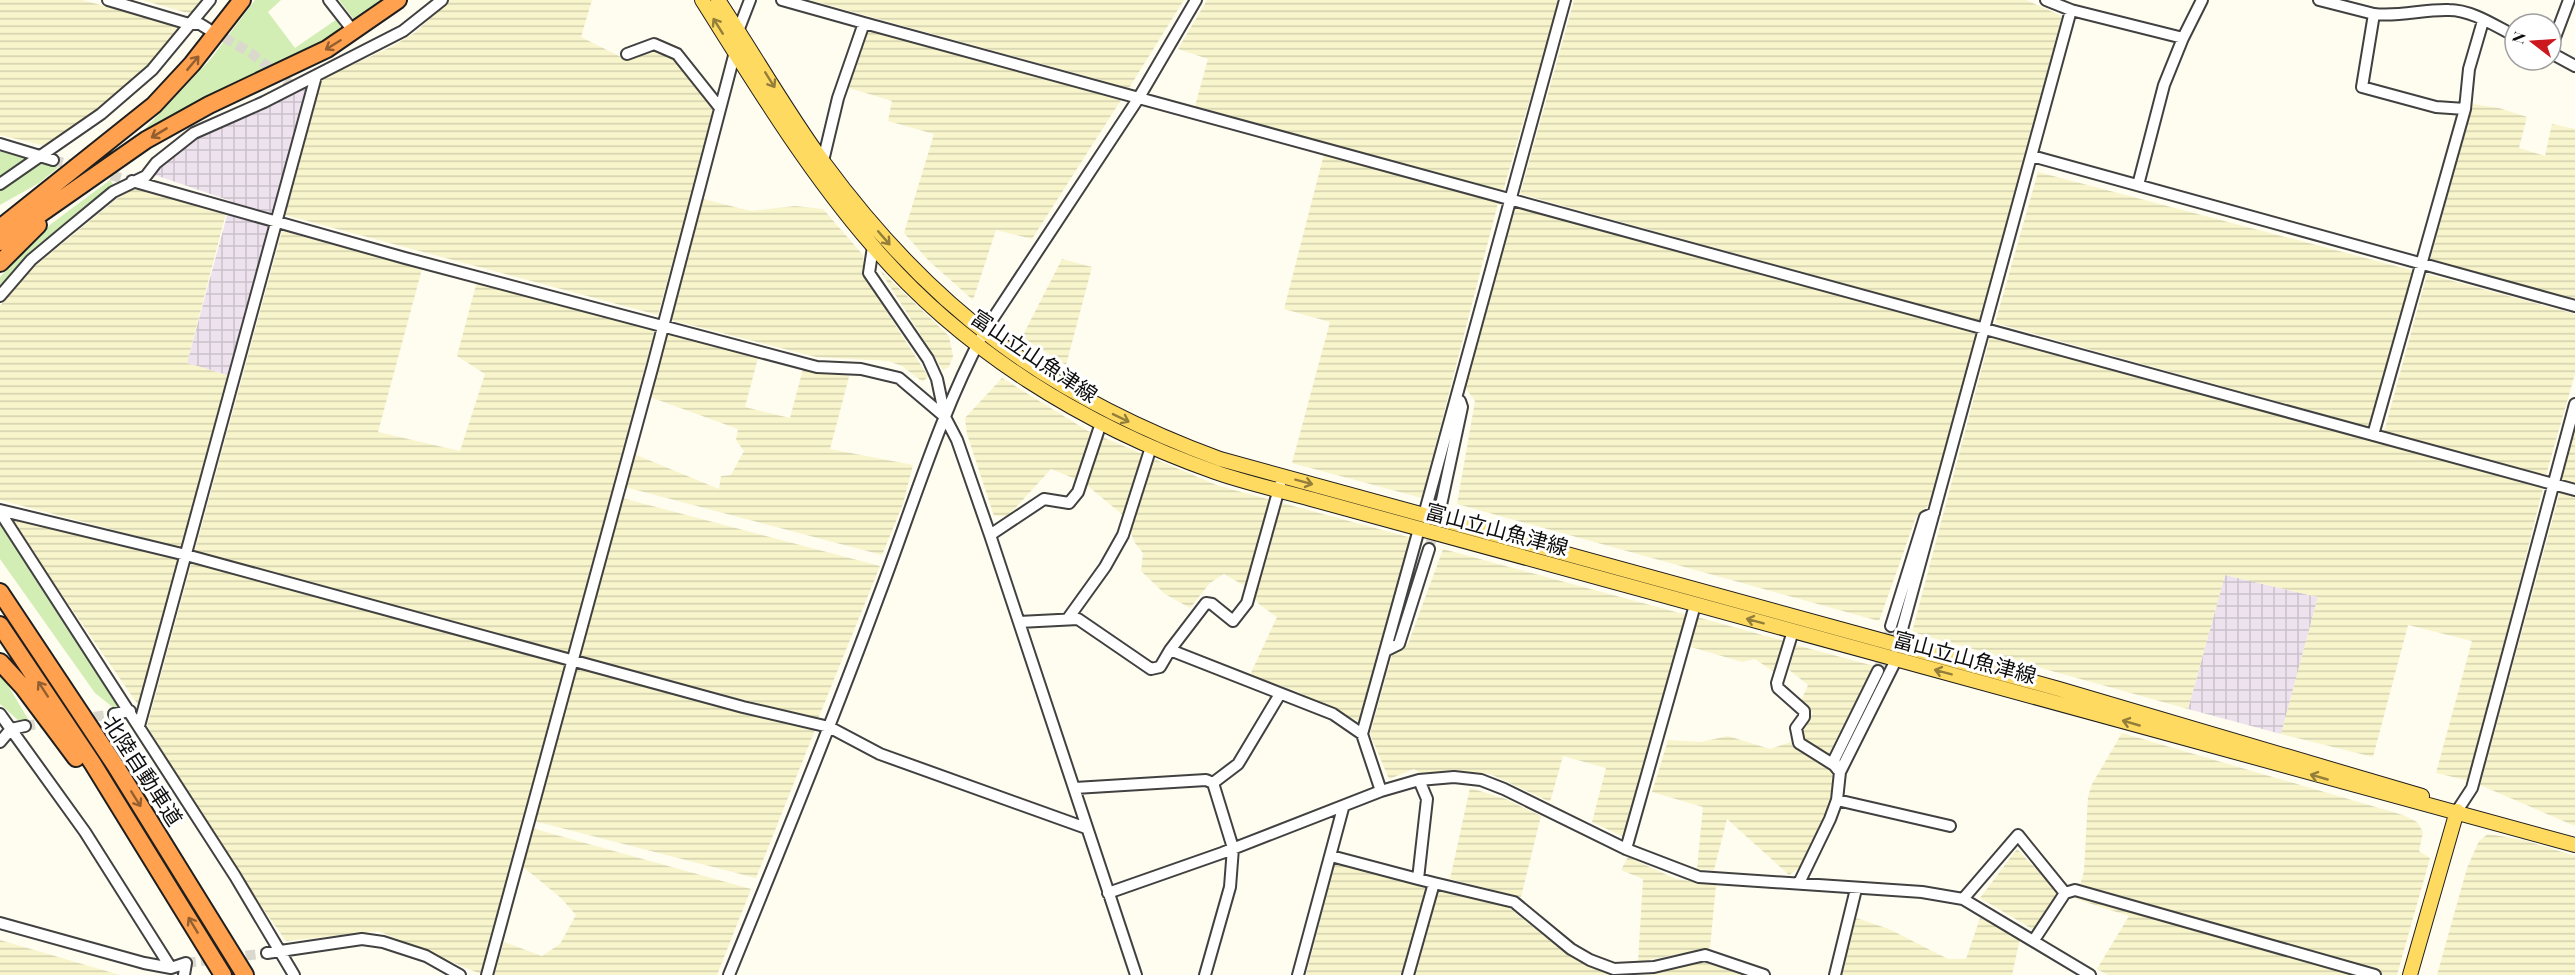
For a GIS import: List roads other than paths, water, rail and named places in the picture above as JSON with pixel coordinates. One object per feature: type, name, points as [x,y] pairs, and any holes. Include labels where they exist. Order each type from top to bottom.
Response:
[{"type":"highway","points":[[0,228],[154,105],[198,57],[242,0]]},
{"type":"highway","points":[[0,242],[178,121],[302,62],[354,32],[398,0]]},
{"type":"highway","points":[[0,213],[88,159]]},
{"type":"highway","points":[[0,263],[88,181]]},
{"type":"highway","points":[[0,579],[97,731],[115,765]]},
{"type":"highway","name":"北陸自動車道","points":[[0,592],[115,765],[245,975]]},
{"type":"highway","name":"北陸自動車道","points":[[0,626],[93,764],[223,975]]},
{"type":"highway","points":[[0,662],[44,714],[178,900]]},
{"type":"main road","name":"富山立山魚津線","points":[[702,0],[818,178],[873,247],[917,292],[981,338],[1158,436],[1220,459],[1898,644],[2330,768],[2413,793],[2457,811]]},
{"type":"main road","name":"富山立山魚津線","points":[[718,0],[823,162],[883,238],[923,281],[981,338],[1033,384],[1101,423],[1151,447],[1217,473],[2411,802],[2457,811]]},
{"type":"main road","points":[[2410,975],[2457,811],[2575,845]]},
{"type":"street","points":[[108,0],[189,24],[200,24],[208,29]]},
{"type":"street","points":[[0,184],[101,114],[152,70],[210,0]]},
{"type":"street","points":[[329,0],[354,32]]},
{"type":"street","points":[[0,296],[31,260],[113,192],[146,176],[156,163],[194,133],[292,85],[316,76],[403,31],[442,0]]},
{"type":"street","points":[[738,31],[750,0]]},
{"type":"street","points":[[782,0],[2575,490]]},
{"type":"street","points":[[729,975],[829,727],[945,417],[981,338],[1138,99],[1196,0]]},
{"type":"street","points":[[1424,515],[1459,395],[1565,0]]},
{"type":"street","points":[[2046,0],[2071,10],[2182,38]]},
{"type":"street","points":[[2138,185],[2164,85],[2182,38],[2202,0]]},
{"type":"street","points":[[2319,0],[2374,14],[2396,16],[2450,10],[2471,14],[2503,30]]},
{"type":"street","points":[[2563,16],[2569,0]]},
{"type":"street","points":[[1898,644],[2071,10]]},
{"type":"street","points":[[2374,14],[2362,87],[2436,107],[2464,109]]},
{"type":"street","points":[[2373,435],[2423,264],[2464,109],[2469,69],[2483,21]]},
{"type":"street","points":[[818,178],[837,98],[864,23]]},
{"type":"street","points":[[627,54],[654,44],[677,54],[720,108]]},
{"type":"street","points":[[487,975],[735,52]]},
{"type":"street","points":[[139,726],[316,76]]},
{"type":"street","points":[[0,144],[53,160]]},
{"type":"street","points":[[2032,156],[2575,306]]},
{"type":"street","points":[[132,181],[817,367],[885,373],[899,378],[945,417]]},
{"type":"street","points":[[873,247],[869,273],[928,359],[937,379],[945,417],[957,440],[990,535],[1136,975]]},
{"type":"street","points":[[1441,505],[1462,407],[1459,395]]},
{"type":"street","points":[[2457,811],[2472,788],[2575,404]]},
{"type":"street","points":[[990,535],[1044,499],[1069,503],[1078,492],[1101,423]]},
{"type":"street","points":[[1070,617],[1106,567],[1123,535],[1151,447]]},
{"type":"street","points":[[1019,622],[1070,617],[1078,619],[1151,669],[1160,667],[1170,650],[1206,603],[1212,604],[1233,621],[1247,603],[1283,476]]},
{"type":"street","points":[[0,511],[186,555],[742,707],[829,727],[880,754],[1086,828]]},
{"type":"street","points":[[0,511],[139,726],[294,975]]},
{"type":"street","points":[[1892,626],[1925,517],[1934,513]]},
{"type":"street","points":[[1362,735],[1419,529]]},
{"type":"street","points":[[1387,650],[1399,644],[1429,549]]},
{"type":"street","points":[[1626,849],[1695,605]]},
{"type":"street","points":[[1793,631],[1777,683],[1778,688],[1804,711],[1804,717],[1796,728],[1799,743],[1837,769]]},
{"type":"street","points":[[1170,650],[1333,714],[1362,735],[1382,791]]},
{"type":"street","points":[[1837,769],[1896,660]]},
{"type":"street","points":[[1799,883],[1837,800],[1837,769],[1878,671]]},
{"type":"street","points":[[1213,783],[1238,764],[1281,694]]},
{"type":"street","points":[[114,714],[129,711]]},
{"type":"street","points":[[0,714],[85,832],[171,968]]},
{"type":"street","points":[[0,742],[11,729],[25,726]]},
{"type":"street","points":[[1108,893],[1343,808],[1382,791],[1419,780],[1454,777],[1481,780],[1504,789],[1626,849],[1699,877],[1922,892],[1963,899],[2090,975]]},
{"type":"street","points":[[1075,788],[1206,780],[1213,783],[1233,848],[1230,887],[1205,975]]},
{"type":"street","points":[[1418,879],[1427,799],[1419,780]]},
{"type":"street","points":[[1837,800],[1950,826]]},
{"type":"street","points":[[1298,975],[1343,808]]},
{"type":"street","points":[[1963,899],[2018,835],[2066,893]]},
{"type":"street","points":[[1331,856],[1514,902],[1571,949],[1590,960],[1614,969],[1654,966],[1706,955],[1764,975]]},
{"type":"street","points":[[1408,975],[1434,883]]},
{"type":"street","points":[[1835,975],[1856,889]]},
{"type":"street","points":[[2034,940],[2066,893],[2075,890],[2375,975]]},
{"type":"street","points":[[0,923],[144,963],[171,968],[186,963],[184,975]]},
{"type":"street","points":[[267,953],[362,939],[383,942],[426,956],[460,975]]},
{"type":"tunnel","points":[[211,30],[251,53],[290,84]]},
{"type":"tunnel","points":[[53,160],[132,181]]},
{"type":"tunnel","points":[[1429,549],[1441,505]]},
{"type":"tunnel","points":[[1878,671],[1891,626]]},
{"type":"tunnel","points":[[79,719],[114,714]]},
{"type":"tunnel","points":[[25,726],[52,722]]},
{"type":"tunnel","points":[[186,963],[267,953]]}]
